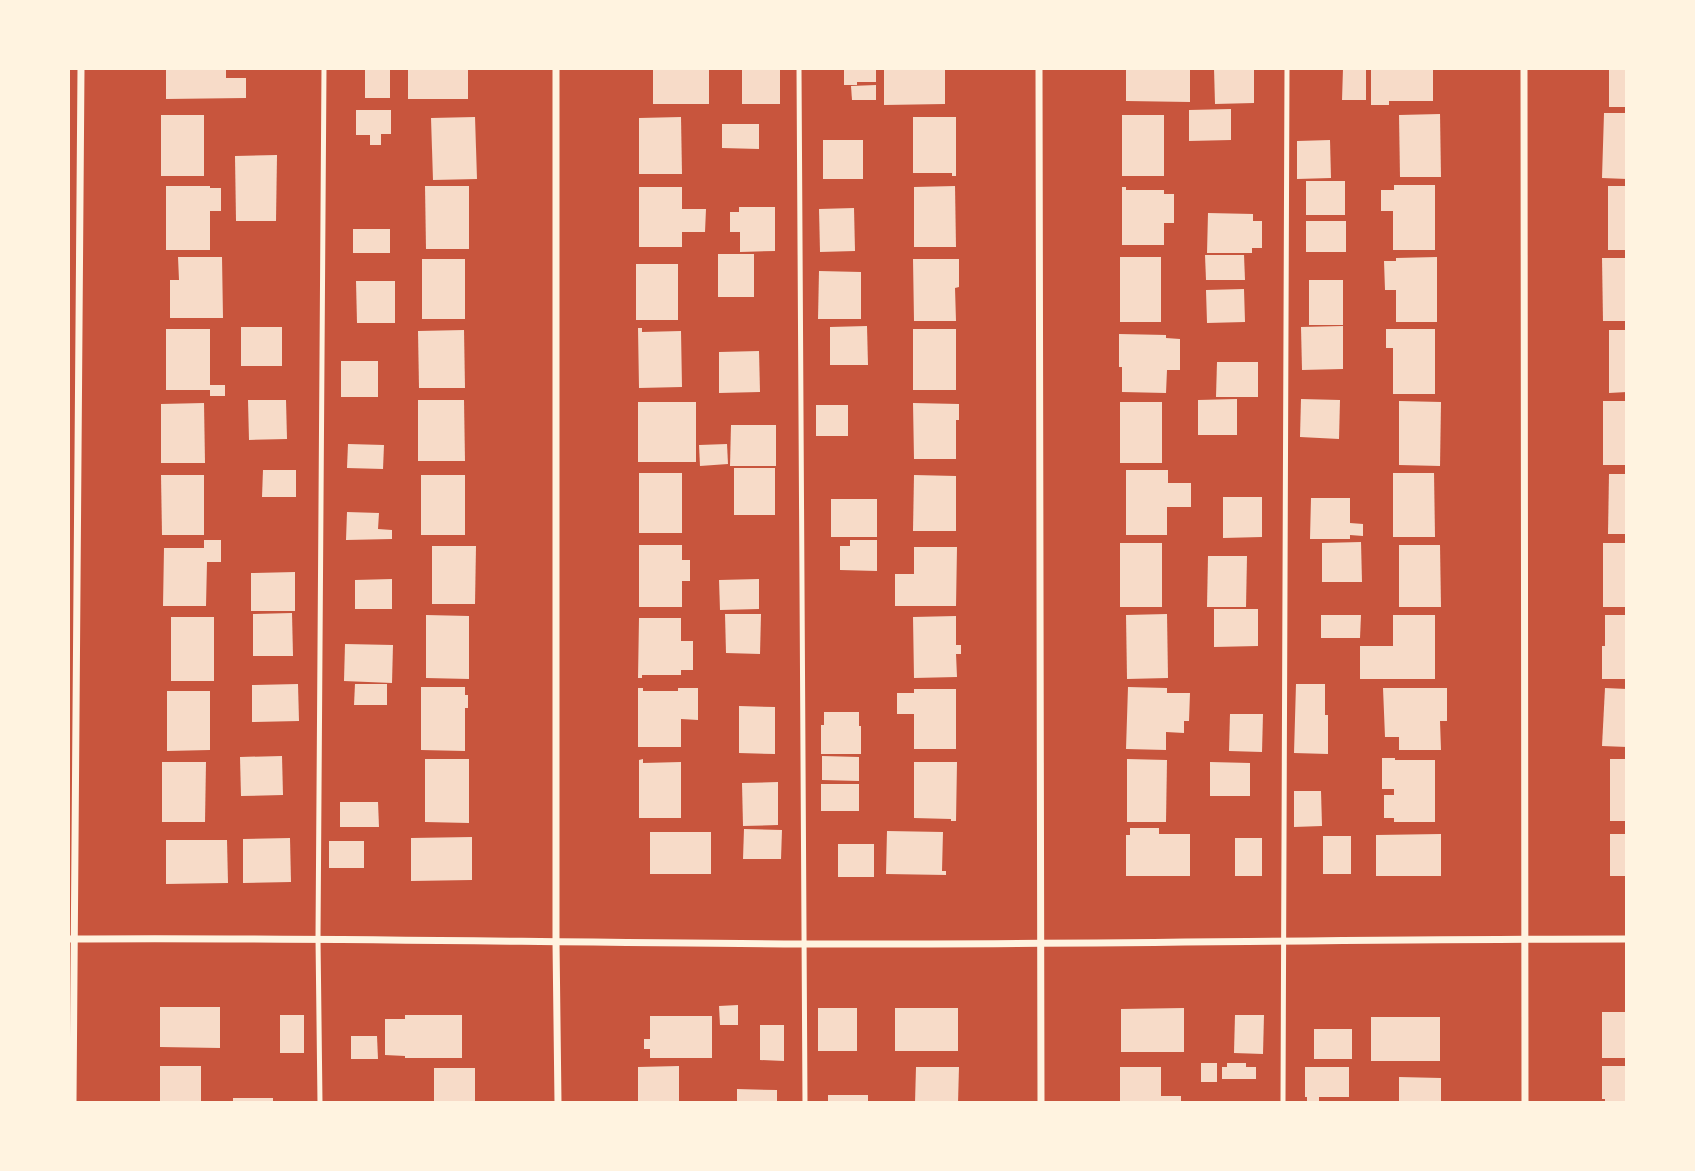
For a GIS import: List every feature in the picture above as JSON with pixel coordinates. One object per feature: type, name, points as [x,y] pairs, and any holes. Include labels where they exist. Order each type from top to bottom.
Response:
[{"type":"street","points":[[73,1103],[71,939],[81,68]]},
{"type":"street","points":[[556,68],[558,1103]]},
{"type":"street","points":[[1039,68],[1041,1103]]},
{"type":"street","points":[[1524,68],[1524,1103]]},
{"type":"street","points":[[71,939],[318,938],[803,944],[1627,939]]},
{"type":"lane","points":[[320,1103],[318,938],[324,68]]},
{"type":"lane","points":[[799,68],[805,1103]]},
{"type":"lane","points":[[1283,1103],[1287,68]]},
{"type":"building","points":[[166,68],[226,68],[226,78],[246,78],[246,98],[166,99]]},
{"type":"building","points":[[365,68],[390,68],[390,98],[365,98]]},
{"type":"building","points":[[408,68],[468,68],[468,99],[408,99]]},
{"type":"building","points":[[653,68],[709,68],[709,104],[653,104]]},
{"type":"building","points":[[742,68],[780,68],[780,104],[742,104]]},
{"type":"building","points":[[844,68],[876,68],[876,82],[844,85]]},
{"type":"building","points":[[884,68],[945,68],[945,104],[884,105]]},
{"type":"building","points":[[1126,68],[1190,68],[1190,102],[1126,101]]},
{"type":"building","points":[[1214,68],[1254,68],[1254,103],[1215,104]]},
{"type":"building","points":[[1343,68],[1366,68],[1366,100],[1342,100]]},
{"type":"building","points":[[1371,68],[1433,68],[1433,101],[1389,101],[1389,105],[1371,105]]},
{"type":"building","points":[[1609,68],[1627,68],[1627,107],[1609,107]]},
{"type":"building","points":[[876,85],[876,100],[852,100],[851,86]]},
{"type":"building","points":[[1231,109],[1231,140],[1189,141],[1189,110]]},
{"type":"building","points":[[356,110],[391,110],[391,134],[381,134],[381,145],[370,145],[370,135],[356,135]]},
{"type":"building","points":[[1604,113],[1627,113],[1627,179],[1602,178]]},
{"type":"building","points":[[1440,114],[1441,177],[1400,177],[1399,115]]},
{"type":"building","points":[[161,115],[204,115],[204,176],[161,176]]},
{"type":"building","points":[[1122,115],[1164,115],[1164,176],[1122,176]]},
{"type":"building","points":[[475,117],[477,179],[433,180],[431,118]]},
{"type":"building","points":[[681,117],[682,174],[639,174],[639,118]]},
{"type":"building","points":[[913,117],[956,117],[956,176],[952,176],[952,173],[913,173]]},
{"type":"building","points":[[722,124],[759,124],[759,149],[722,148]]},
{"type":"building","points":[[823,140],[863,140],[863,179],[823,179]]},
{"type":"building","points":[[1330,140],[1331,178],[1297,179],[1297,141]]},
{"type":"building","points":[[277,155],[276,221],[236,221],[235,156]]},
{"type":"building","points":[[1306,181],[1345,181],[1345,215],[1306,215]]},
{"type":"building","points":[[1394,185],[1435,185],[1435,250],[1393,250],[1393,211],[1381,211],[1381,190],[1394,190]]},
{"type":"building","points":[[166,186],[221,188],[221,211],[210,211],[210,250],[166,250]]},
{"type":"building","points":[[425,186],[469,186],[469,249],[426,249]]},
{"type":"building","points":[[955,186],[956,247],[914,247],[914,187]]},
{"type":"building","points":[[1608,186],[1627,186],[1627,250],[1608,250]]},
{"type":"building","points":[[639,187],[682,187],[682,209],[706,209],[705,232],[682,232],[682,247],[639,247]]},
{"type":"building","points":[[1122,187],[1126,187],[1126,190],[1164,190],[1164,194],[1174,194],[1174,223],[1164,223],[1164,245],[1122,245]]},
{"type":"building","points":[[739,207],[775,207],[775,251],[740,252],[740,232],[730,232],[730,212],[739,212]]},
{"type":"building","points":[[854,208],[855,251],[820,252],[819,209]]},
{"type":"building","points":[[1208,213],[1253,214],[1253,221],[1262,221],[1262,248],[1252,248],[1252,253],[1207,253]]},
{"type":"building","points":[[1306,221],[1346,221],[1346,252],[1306,252]]},
{"type":"building","points":[[353,229],[390,229],[390,253],[353,253]]},
{"type":"building","points":[[718,254],[754,254],[754,297],[718,297]]},
{"type":"building","points":[[1205,255],[1244,255],[1245,280],[1206,280]]},
{"type":"building","points":[[178,257],[222,257],[223,318],[170,318],[170,280],[179,280]]},
{"type":"building","points":[[1120,257],[1161,257],[1161,322],[1120,322]]},
{"type":"building","points":[[1437,257],[1437,322],[1396,322],[1396,290],[1385,290],[1384,261]]},
{"type":"building","points":[[1602,258],[1627,258],[1627,321],[1603,321]]},
{"type":"building","points":[[422,259],[465,259],[465,319],[422,319]]},
{"type":"building","points":[[913,259],[959,259],[959,287],[955,288],[956,321],[914,321]]},
{"type":"building","points":[[636,264],[678,264],[678,320],[636,320]]},
{"type":"building","points":[[819,271],[861,272],[861,319],[818,319]]},
{"type":"building","points":[[1309,280],[1343,280],[1343,325],[1309,325]]},
{"type":"building","points":[[356,281],[395,281],[395,323],[357,323]]},
{"type":"building","points":[[1244,289],[1245,322],[1207,323],[1206,290]]},
{"type":"building","points":[[867,326],[868,365],[830,365],[830,327]]},
{"type":"building","points":[[1343,326],[1343,369],[1302,370],[1301,327]]},
{"type":"building","points":[[241,327],[282,327],[282,366],[241,366]]},
{"type":"building","points":[[638,328],[642,328],[642,332],[681,331],[682,387],[639,388]]},
{"type":"building","points":[[166,329],[210,329],[210,385],[225,385],[225,396],[210,396],[210,390],[166,390]]},
{"type":"building","points":[[913,329],[956,329],[956,390],[913,390]]},
{"type":"building","points":[[1386,329],[1435,329],[1435,394],[1393,394],[1393,348],[1386,348]]},
{"type":"building","points":[[464,330],[465,388],[419,388],[418,331]]},
{"type":"building","points":[[1609,330],[1627,330],[1627,392],[1609,393]]},
{"type":"building","points":[[1119,334],[1166,335],[1166,338],[1180,339],[1180,370],[1167,370],[1166,393],[1122,392]]},
{"type":"building","points":[[759,351],[760,392],[719,393],[719,352]]},
{"type":"building","points":[[341,361],[378,361],[378,397],[341,397]]},
{"type":"building","points":[[1217,362],[1258,362],[1258,397],[1216,397]]},
{"type":"building","points":[[1237,399],[1237,435],[1198,435],[1198,400]]},
{"type":"building","points":[[1301,399],[1340,400],[1339,439],[1300,437]]},
{"type":"building","points":[[248,400],[286,400],[287,439],[249,440]]},
{"type":"building","points":[[418,400],[464,400],[465,461],[418,461]]},
{"type":"building","points":[[1399,401],[1441,402],[1440,466],[1399,465]]},
{"type":"building","points":[[1603,401],[1627,401],[1627,465],[1603,465]]},
{"type":"building","points":[[638,402],[696,402],[696,462],[638,462]]},
{"type":"building","points":[[1120,402],[1162,402],[1162,463],[1120,463]]},
{"type":"building","points":[[204,403],[205,463],[161,463],[161,404]]},
{"type":"building","points":[[913,403],[959,404],[959,420],[956,420],[956,459],[914,459]]},
{"type":"building","points":[[816,405],[848,405],[848,436],[816,436]]},
{"type":"building","points":[[731,425],[776,425],[776,466],[730,466]]},
{"type":"building","points":[[348,444],[384,445],[383,469],[347,468]]},
{"type":"building","points":[[727,444],[728,464],[700,466],[699,445]]},
{"type":"building","points":[[734,468],[775,468],[775,515],[734,515]]},
{"type":"building","points":[[263,470],[296,470],[296,497],[262,497]]},
{"type":"building","points":[[1126,470],[1168,470],[1168,483],[1191,483],[1191,507],[1167,507],[1167,535],[1126,535]]},
{"type":"building","points":[[639,473],[682,473],[682,533],[639,533]]},
{"type":"building","points":[[1393,473],[1434,473],[1435,537],[1393,537]]},
{"type":"building","points":[[1609,474],[1627,474],[1627,534],[1608,534]]},
{"type":"building","points":[[161,475],[204,475],[204,535],[162,535]]},
{"type":"building","points":[[421,475],[465,475],[465,535],[421,535]]},
{"type":"building","points":[[914,475],[956,476],[956,531],[913,531]]},
{"type":"building","points":[[1223,497],[1262,497],[1262,537],[1223,538]]},
{"type":"building","points":[[1311,498],[1350,498],[1350,523],[1363,524],[1363,536],[1350,535],[1350,539],[1310,539]]},
{"type":"building","points":[[831,499],[877,499],[877,537],[831,537]]},
{"type":"building","points":[[347,512],[379,513],[378,529],[392,530],[392,539],[346,540]]},
{"type":"building","points":[[204,540],[221,540],[221,562],[207,562],[206,606],[163,606],[164,548],[204,548]]},
{"type":"building","points":[[850,540],[877,540],[877,571],[840,570],[840,546],[850,546]]},
{"type":"building","points":[[1361,542],[1362,582],[1322,582],[1322,543]]},
{"type":"building","points":[[1120,543],[1162,543],[1162,607],[1120,607]]},
{"type":"building","points":[[1603,543],[1627,543],[1627,607],[1603,607]]},
{"type":"building","points":[[639,545],[682,545],[682,560],[690,560],[690,581],[682,581],[682,607],[639,607]]},
{"type":"building","points":[[1399,545],[1440,545],[1441,607],[1399,607]]},
{"type":"building","points":[[432,546],[476,546],[475,604],[432,604]]},
{"type":"building","points":[[914,547],[957,547],[956,606],[895,606],[895,574],[914,574]]},
{"type":"building","points":[[1208,556],[1247,556],[1246,607],[1207,607]]},
{"type":"building","points":[[295,572],[295,611],[251,611],[251,573]]},
{"type":"building","points":[[392,579],[392,609],[355,609],[355,580]]},
{"type":"building","points":[[759,579],[759,609],[720,610],[719,580]]},
{"type":"building","points":[[1214,609],[1258,609],[1258,646],[1214,647]]},
{"type":"building","points":[[292,613],[293,656],[253,656],[253,614]]},
{"type":"building","points":[[725,614],[761,614],[760,654],[726,653]]},
{"type":"building","points":[[1167,614],[1168,678],[1127,679],[1126,615]]},
{"type":"building","points":[[426,615],[469,616],[469,679],[426,678]]},
{"type":"building","points":[[1321,615],[1361,615],[1360,638],[1321,638]]},
{"type":"building","points":[[1393,615],[1435,615],[1435,679],[1360,679],[1360,646],[1393,646]]},
{"type":"building","points":[[1605,615],[1627,615],[1627,679],[1602,679]]},
{"type":"building","points":[[956,616],[956,645],[961,645],[961,654],[956,654],[957,677],[914,678],[913,617]]},
{"type":"building","points":[[171,617],[214,617],[214,681],[171,681]]},
{"type":"building","points":[[639,618],[681,618],[681,641],[693,641],[693,670],[681,670],[681,675],[642,675],[642,678],[638,678]]},
{"type":"building","points":[[345,644],[393,645],[392,683],[344,681]]},
{"type":"building","points":[[298,684],[299,721],[252,722],[252,685]]},
{"type":"building","points":[[355,684],[387,684],[387,705],[354,705]]},
{"type":"building","points":[[1296,684],[1325,684],[1328,754],[1294,753]]},
{"type":"building","points":[[421,687],[465,687],[468,708],[465,708],[465,751],[421,750]]},
{"type":"building","points":[[1128,687],[1167,688],[1167,693],[1190,693],[1189,721],[1184,721],[1184,733],[1166,732],[1166,750],[1126,749]]},
{"type":"building","points":[[638,688],[643,688],[643,691],[678,691],[678,688],[698,688],[698,720],[681,719],[681,747],[638,747]]},
{"type":"building","points":[[1383,688],[1447,688],[1447,721],[1440,721],[1441,750],[1399,750],[1399,737],[1385,737]]},
{"type":"building","points":[[1605,688],[1627,689],[1627,747],[1602,746]]},
{"type":"building","points":[[914,689],[956,689],[956,749],[914,749],[914,714],[897,714],[897,693],[914,693]]},
{"type":"building","points":[[167,691],[210,691],[210,750],[167,751]]},
{"type":"building","points":[[739,706],[775,707],[775,754],[739,753]]},
{"type":"building","points":[[824,712],[859,712],[861,754],[821,754]]},
{"type":"building","points":[[1230,714],[1263,714],[1262,752],[1229,751]]},
{"type":"building","points":[[282,756],[283,795],[241,796],[240,757]]},
{"type":"building","points":[[822,756],[859,757],[859,781],[822,780]]},
{"type":"building","points":[[1382,758],[1435,760],[1435,822],[1394,822],[1394,818],[1384,818],[1384,795],[1394,795],[1394,789],[1382,789]]},
{"type":"building","points":[[425,759],[469,759],[469,823],[425,822]]},
{"type":"building","points":[[643,759],[643,763],[681,762],[681,818],[639,818],[639,760]]},
{"type":"building","points":[[1127,759],[1167,760],[1166,822],[1127,822]]},
{"type":"building","points":[[1610,759],[1627,759],[1627,821],[1610,821]]},
{"type":"building","points":[[162,762],[206,762],[205,822],[162,822]]},
{"type":"building","points":[[914,762],[957,762],[956,821],[914,818]]},
{"type":"building","points":[[1210,762],[1250,763],[1250,796],[1210,796]]},
{"type":"building","points":[[778,782],[778,825],[743,826],[742,783]]},
{"type":"building","points":[[821,784],[859,784],[859,811],[821,811]]},
{"type":"building","points":[[1294,791],[1321,791],[1322,826],[1294,827]]},
{"type":"building","points":[[340,802],[378,802],[379,827],[340,827]]},
{"type":"building","points":[[1130,828],[1159,828],[1159,834],[1190,834],[1190,876],[1126,876],[1126,835],[1130,835]]},
{"type":"building","points":[[744,829],[782,830],[781,859],[743,859]]},
{"type":"building","points":[[887,831],[943,832],[942,871],[946,871],[946,875],[886,874]]},
{"type":"building","points":[[650,832],[711,832],[711,874],[650,874]]},
{"type":"building","points":[[1441,834],[1441,876],[1376,876],[1376,835]]},
{"type":"building","points":[[1610,834],[1627,834],[1627,876],[1610,876]]},
{"type":"building","points":[[1323,836],[1351,836],[1351,874],[1323,874]]},
{"type":"building","points":[[472,837],[472,880],[411,881],[411,838]]},
{"type":"building","points":[[290,838],[291,882],[243,883],[243,839]]},
{"type":"building","points":[[1235,838],[1262,838],[1262,876],[1235,876]]},
{"type":"building","points":[[166,840],[227,840],[228,883],[166,884]]},
{"type":"building","points":[[329,841],[364,841],[364,868],[329,868]]},
{"type":"building","points":[[838,844],[874,844],[874,877],[838,877]]},
{"type":"building","points":[[738,1005],[738,1025],[720,1025],[719,1006]]},
{"type":"building","points":[[160,1007],[220,1007],[220,1048],[160,1047]]},
{"type":"building","points":[[818,1008],[857,1008],[857,1051],[818,1051]]},
{"type":"building","points":[[895,1008],[958,1008],[958,1051],[895,1051]]},
{"type":"building","points":[[1184,1008],[1184,1052],[1121,1052],[1121,1009]]},
{"type":"building","points":[[1602,1012],[1627,1012],[1627,1058],[1602,1058]]},
{"type":"building","points":[[280,1015],[304,1015],[304,1053],[280,1053]]},
{"type":"building","points":[[405,1015],[462,1015],[462,1058],[405,1058],[385,1055],[385,1019],[405,1019]]},
{"type":"building","points":[[1235,1015],[1264,1015],[1263,1054],[1234,1053]]},
{"type":"building","points":[[650,1016],[712,1016],[712,1058],[650,1058],[650,1049],[644,1049],[644,1039],[650,1039]]},
{"type":"building","points":[[1371,1017],[1440,1017],[1440,1061],[1371,1061]]},
{"type":"building","points":[[760,1025],[784,1025],[784,1061],[760,1060]]},
{"type":"building","points":[[1314,1029],[1352,1029],[1352,1059],[1314,1059]]},
{"type":"building","points":[[351,1036],[377,1036],[378,1059],[351,1059]]},
{"type":"building","points":[[1201,1063],[1217,1063],[1217,1082],[1201,1082]]},
{"type":"building","points":[[1227,1063],[1246,1063],[1246,1067],[1256,1067],[1256,1079],[1222,1079],[1222,1067],[1227,1067]]},
{"type":"building","points":[[160,1066],[201,1066],[201,1103],[160,1103]]},
{"type":"building","points":[[679,1066],[679,1103],[638,1103],[638,1067]]},
{"type":"building","points":[[1602,1066],[1627,1066],[1627,1103],[1605,1103],[1605,1099],[1602,1099]]},
{"type":"building","points":[[916,1067],[959,1067],[958,1103],[915,1103]]},
{"type":"building","points":[[1120,1067],[1161,1067],[1161,1096],[1181,1096],[1181,1103],[1120,1103]]},
{"type":"building","points":[[1305,1067],[1349,1067],[1349,1097],[1319,1097],[1319,1103],[1307,1103]]},
{"type":"building","points":[[434,1068],[475,1068],[475,1103],[434,1103]]},
{"type":"building","points":[[1399,1077],[1441,1078],[1441,1103],[1399,1103]]},
{"type":"building","points":[[737,1089],[777,1090],[777,1103],[737,1103]]},
{"type":"building","points":[[828,1095],[868,1095],[868,1103],[828,1103]]},
{"type":"building","points":[[233,1098],[273,1098],[273,1103],[233,1103]]}]
